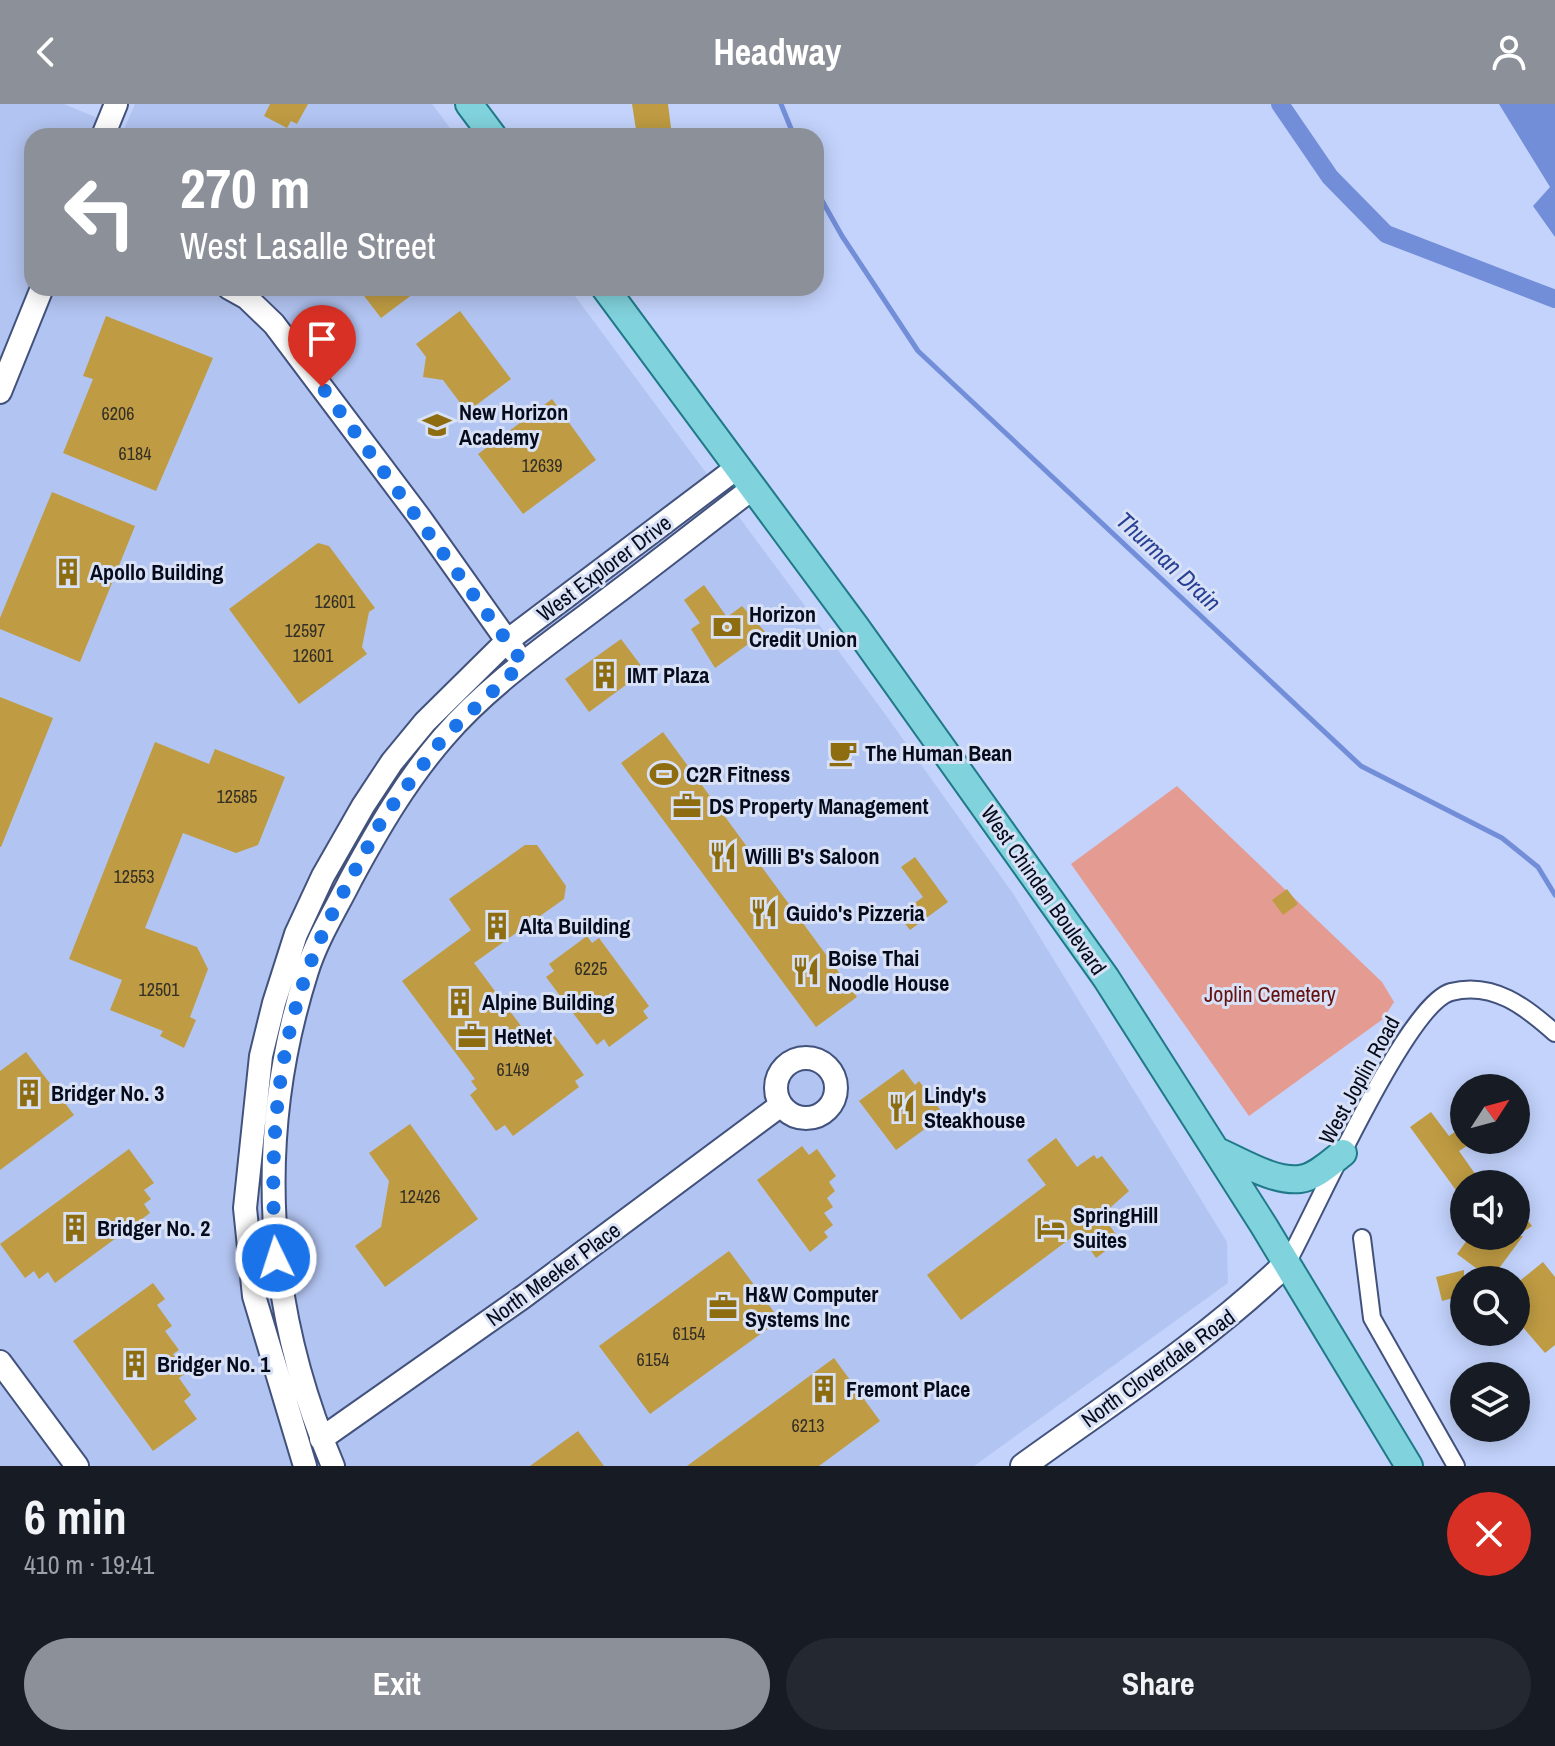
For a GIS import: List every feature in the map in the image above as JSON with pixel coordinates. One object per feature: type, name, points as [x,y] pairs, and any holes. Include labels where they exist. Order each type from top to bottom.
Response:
[{"type":"main road","points":[[469,104],[487,128]]},
{"type":"main road","name":"West Chinden Boulevard","points":[[611,296],[958,767],[1106,978],[1287,1263],[1409,1466]]},
{"type":"main road","points":[[1217,1151],[1280,1178],[1302,1179],[1319,1172],[1343,1153]]},
{"type":"main road","name":"North Cloverdale Road","points":[[1023,1466],[1209,1332],[1252,1298],[1287,1263]]},
{"type":"street","points":[[106,128],[116,104]]},
{"type":"street","points":[[0,392],[39,296]]},
{"type":"street","points":[[243,296],[274,324],[420,518],[523,663]]},
{"type":"street","name":"West Explorer Drive","points":[[297,1462],[254,1296],[245,1208],[261,1056],[296,934],[323,876],[363,806],[392,762],[425,722],[507,641],[745,478]]},
{"type":"street","name":"West Explorer Drive","points":[[333,1466],[321,1439],[291,1346],[276,1258],[272,1208],[275,1125],[288,1040],[307,970],[383,818],[444,737],[523,663],[745,478]]},
{"type":"street","name":"West Joplin Road","points":[[1287,1263],[1400,1046],[1420,1016],[1449,992],[1480,990],[1505,996],[1533,1013],[1555,1033]]},
{"type":"street","name":"North Meeker Place","points":[[321,1439],[523,1297],[781,1105]]},
{"type":"street","points":[[1362,1238],[1372,1318],[1456,1466]]},
{"type":"street","points":[[0,1362],[77,1466]]},
{"type":"street","points":[[297,1462],[321,1439]]},
{"type":"shaded area","points":[[0,104],[64,104],[122,128],[24,128],[24,296],[575,296],[880,707],[1014,895],[1227,1242],[1228,1283],[974,1466],[0,1466]]},
{"type":"shaded area","points":[[135,104],[432,104],[450,128],[124,128]]},
{"type":"green space","name":"Joplin Cemetery","points":[[1177,786],[1382,982],[1394,1002],[1383,1019],[1249,1116],[1071,864]]},
{"type":"water","points":[[1499,104],[1555,104],[1555,237],[1533,206],[1550,187]]},
{"type":"building","points":[[270,104],[308,104],[297,124],[291,121],[287,128],[264,116]]},
{"type":"building","points":[[632,104],[668,104],[671,128],[636,128]]},
{"type":"building","points":[[364,296],[410,296],[381,318]]},
{"type":"building","points":[[460,311],[511,379],[467,412],[443,380],[423,377],[426,357],[416,344]]},
{"type":"building","points":[[106,316],[213,358],[156,491],[63,453],[93,379],[83,376]]},
{"type":"building","points":[[552,399],[596,460],[523,514],[478,454]]},
{"type":"building","name":"Apollo Building","points":[[52,492],[135,526],[80,662],[0,629],[0,618]]},
{"type":"building","points":[[318,543],[329,546],[375,608],[369,612],[362,647],[367,654],[299,704],[229,609]]},
{"type":"building","name":"Horizon Credit Union","points":[[704,585],[727,617],[742,606],[765,632],[715,668],[691,629],[700,623],[684,600]]},
{"type":"building","name":"IMT Plaza","points":[[621,639],[645,671],[589,712],[565,679]]},
{"type":"building","points":[[0,697],[53,718],[1,847],[0,847]]},
{"type":"building","points":[[663,732],[857,997],[816,1027],[621,763]]},
{"type":"building","points":[[155,742],[209,764],[215,749],[285,777],[258,845],[236,853],[183,833],[145,928],[197,947],[208,969],[190,1017],[196,1020],[184,1048],[160,1036],[163,1031],[110,1010],[122,980],[69,959]]},
{"type":"building","points":[[525,845],[537,845],[566,886],[564,899],[474,963],[530,1038],[539,1032],[543,1038],[552,1032],[584,1075],[575,1081],[579,1087],[513,1136],[505,1125],[496,1131],[470,1095],[477,1089],[471,1081],[475,1079],[402,981],[471,930],[449,899]]},
{"type":"building","points":[[915,857],[948,902],[910,930],[898,915],[923,897],[901,867]]},
{"type":"building","points":[[1287,889],[1298,904],[1283,915],[1272,900]]},
{"type":"building","points":[[587,936],[592,943],[599,938],[649,1006],[643,1011],[648,1018],[609,1047],[604,1039],[597,1045],[546,977],[554,971],[549,964]]},
{"type":"building","name":"Bridger No. 3","points":[[26,1052],[74,1115],[0,1170],[0,1071]]},
{"type":"building","name":"Lindy's Steakhouse","points":[[903,1069],[915,1085],[919,1081],[944,1115],[896,1150],[859,1101]]},
{"type":"building","points":[[1431,1112],[1450,1135],[1450,1154],[1461,1154],[1472,1170],[1450,1170],[1450,1182],[1410,1127]]},
{"type":"building","points":[[410,1124],[478,1219],[385,1287],[355,1246],[381,1227],[389,1181],[369,1153]]},
{"type":"building","name":"SpringHill Suites","points":[[1056,1138],[1077,1167],[1094,1155],[1097,1159],[1102,1156],[1129,1191],[1102,1215],[1120,1240],[1096,1258],[1081,1236],[1078,1238],[1075,1235],[961,1320],[927,1275],[1046,1185],[1027,1160]]},
{"type":"building","points":[[802,1146],[809,1155],[817,1149],[836,1176],[829,1182],[835,1191],[827,1198],[833,1207],[824,1213],[833,1225],[824,1232],[828,1237],[810,1252],[757,1180]]},
{"type":"building","name":"Bridger No. 2","points":[[129,1149],[154,1183],[144,1190],[151,1199],[144,1204],[150,1213],[55,1283],[48,1272],[39,1279],[34,1271],[25,1278],[0,1244]]},
{"type":"building","points":[[1460,1250],[1513,1250],[1501,1266],[1473,1266],[1457,1254]]},
{"type":"building","points":[[729,1251],[780,1320],[650,1414],[599,1346]]},
{"type":"building","points":[[1543,1262],[1555,1277],[1555,1345],[1545,1353],[1530,1335],[1530,1273]]},
{"type":"building","points":[[1450,1274],[1450,1299],[1442,1301],[1436,1277]]},
{"type":"building","name":"Bridger No. 1","points":[[153,1283],[165,1299],[157,1305],[172,1326],[165,1331],[179,1350],[173,1354],[186,1373],[179,1378],[191,1395],[184,1401],[197,1419],[153,1451],[73,1341]]},
{"type":"building","name":"Fremont Place","points":[[834,1358],[880,1421],[819,1466],[687,1466]]},
{"type":"building","points":[[578,1431],[604,1466],[530,1466]]},
{"type":"waterway","name":"Thurman Drain","points":[[781,104],[791,128]]},
{"type":"waterway","points":[[1280,104],[1330,177],[1386,234],[1555,299]]},
{"type":"waterway","name":"Thurman Drain","points":[[824,204],[918,351],[1361,766],[1502,838],[1538,867],[1555,895]]},
{"type":"place","name":"New Horizon Academy","points":[[437,425]]},
{"type":"place","name":"Apollo Building","points":[[68,572]]},
{"type":"place","name":"Horizon Credit Union","points":[[727,627]]},
{"type":"place","name":"IMT Plaza","points":[[605,675]]},
{"type":"place","name":"The Human Bean","points":[[843,753]]},
{"type":"place","name":"C2R Fitness","points":[[664,774]]},
{"type":"place","name":"DS Property Management","points":[[687,806]]},
{"type":"place","name":"Willi B's Saloon","points":[[723,856]]},
{"type":"place","name":"Guido's Pizzeria","points":[[764,913]]},
{"type":"place","name":"Alta Building","points":[[497,926]]},
{"type":"place","name":"Boise Thai Noodle House","points":[[806,971]]},
{"type":"place","name":"Alpine Building","points":[[460,1002]]},
{"type":"place","name":"HetNet","points":[[472,1036]]},
{"type":"place","name":"Bridger No. 3","points":[[29,1093]]},
{"type":"place","name":"Lindy's Steakhouse","points":[[902,1108]]},
{"type":"place","name":"Bridger No. 2","points":[[75,1228]]},
{"type":"place","name":"SpringHill Suites","points":[[1051,1228]]},
{"type":"place","name":"H&W Computer Systems Inc","points":[[723,1307]]},
{"type":"place","name":"Bridger No. 1","points":[[135,1364]]},
{"type":"place","name":"Fremont Place","points":[[824,1389]]},
{"type":"route","points":[[276,1258],[272,1208],[276,1111],[288,1040],[307,970],[383,818],[394,802],[444,737],[523,663],[322,387]]}]
